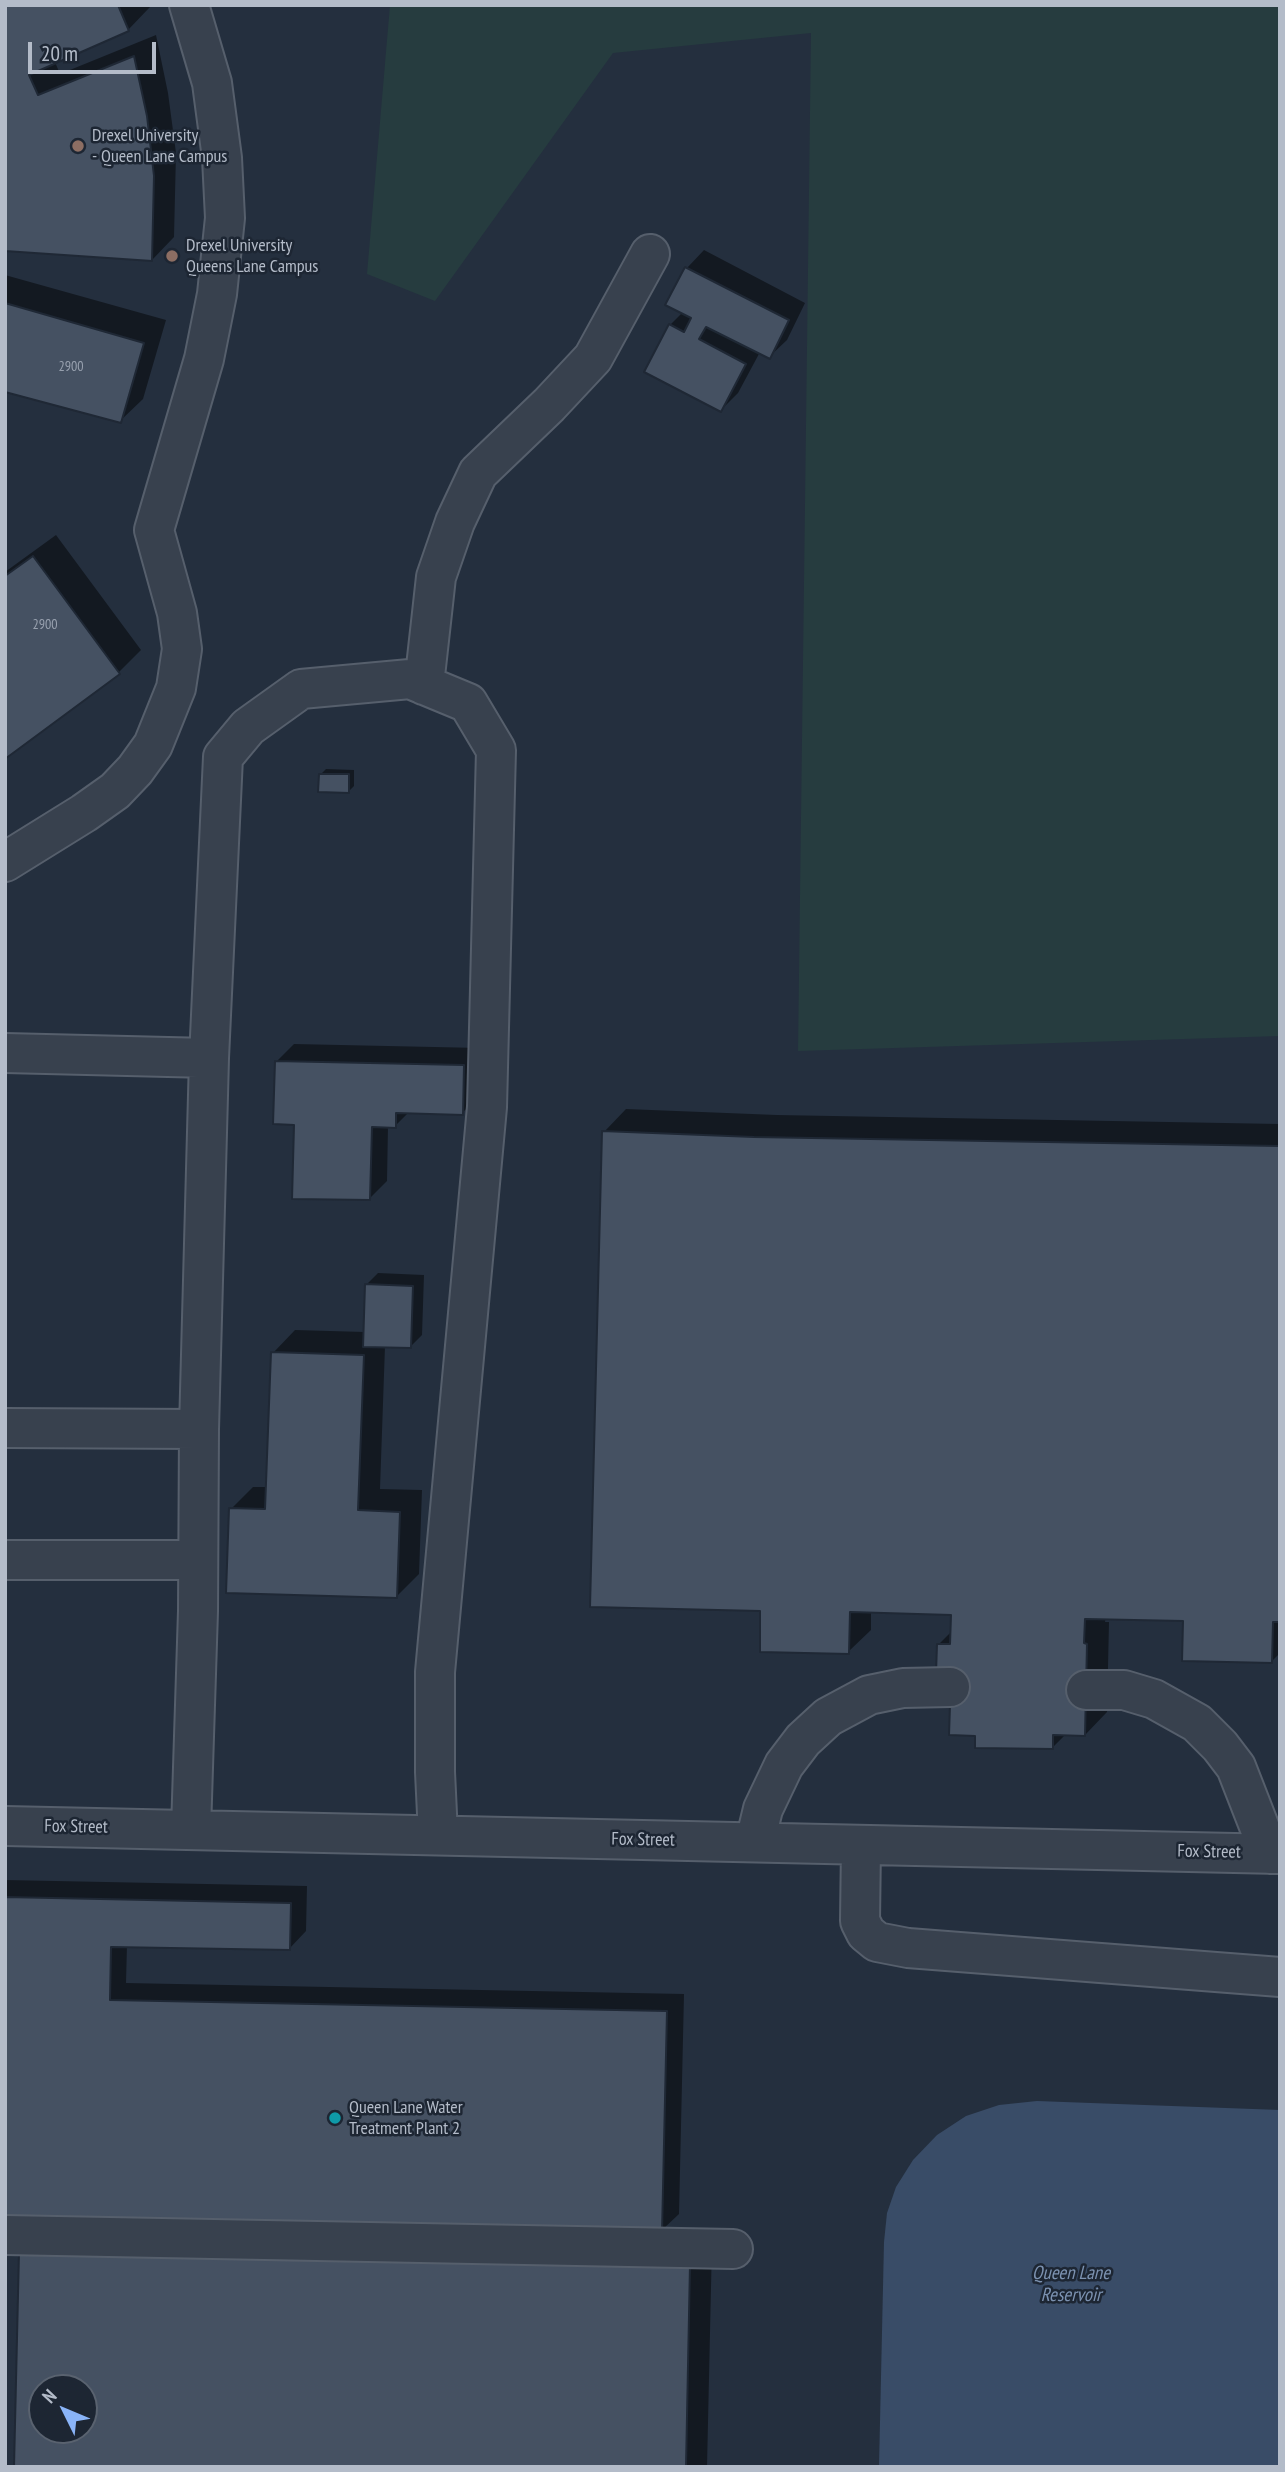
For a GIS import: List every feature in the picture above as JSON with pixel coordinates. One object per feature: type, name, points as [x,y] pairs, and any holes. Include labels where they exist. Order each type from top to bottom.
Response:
[{"type":"street","points":[[5,862],[84,813],[115,791],[135,771],[153,745],[176,688],[182,649],[177,613],[154,530],[204,359],[218,294],[225,218],[222,158],[212,83],[189,5]]},
{"type":"street","points":[[424,685],[436,577],[455,522],[478,473],[549,405],[593,358],[650,254]]},
{"type":"street","points":[[191,1830],[209,1058],[223,757],[248,727],[301,689],[410,680],[468,703],[496,750],[487,1107],[435,1672],[438,1835]]},
{"type":"street","points":[[5,1053],[209,1058]]},
{"type":"street","points":[[5,1429],[199,1429]]},
{"type":"street","points":[[5,1560],[198,1560]]},
{"type":"street","points":[[755,1842],[763,1809],[783,1765],[803,1740],[828,1717],[869,1695],[904,1688],[950,1687]]},
{"type":"street","points":[[1086,1690],[1124,1690],[1174,1708],[1197,1723],[1236,1767],[1275,1854]]},
{"type":"street","name":"Fox Street","points":[[5,1826],[1275,1854]]},
{"type":"street","points":[[861,1845],[860,1921],[866,1933],[877,1942],[908,1948],[1280,1977]]},
{"type":"street","points":[[5,2235],[733,2249]]},
{"type":"green space","points":[[390,5],[1280,5],[1280,1036],[798,1051],[811,33],[613,53],[435,301],[367,274]]},
{"type":"water","name":"Queen Lane Reservoir","points":[[1037,2101],[1280,2110],[1280,2467],[879,2467],[884,2242],[887,2213],[896,2187],[913,2160],[937,2135],[966,2116],[999,2105]]},
{"type":"building","name":"Drexel University - Queen Lane Campus","points":[[5,5],[118,5],[129,31],[29,75],[38,95],[134,56],[147,116],[154,176],[152,261],[5,251]]},
{"type":"building","points":[[685,267],[789,320],[770,359],[706,327],[699,339],[746,364],[721,412],[644,372],[669,324],[684,332],[691,318],[665,305]]},
{"type":"building","points":[[5,303],[144,343],[121,423],[5,392]]},
{"type":"building","points":[[33,556],[120,674],[5,759],[5,576]]},
{"type":"building","points":[[319,774],[349,774],[349,793],[318,792]]},
{"type":"building","points":[[275,1061],[464,1065],[463,1115],[396,1113],[396,1128],[372,1127],[370,1200],[292,1199],[294,1125],[273,1124]]},
{"type":"building","points":[[602,1131],[754,1137],[1280,1146],[1280,1622],[1273,1622],[1272,1663],[1182,1661],[1183,1621],[1085,1619],[1085,1736],[1053,1735],[1053,1749],[975,1748],[975,1736],[949,1735],[951,1674],[936,1673],[937,1644],[950,1644],[951,1615],[850,1612],[849,1654],[760,1652],[760,1611],[590,1607]]},
{"type":"building","points":[[365,1284],[413,1286],[411,1348],[363,1347]]},
{"type":"building","points":[[271,1352],[364,1355],[358,1510],[400,1512],[397,1598],[226,1593],[229,1508],[265,1509]]},
{"type":"building","name":"Queen Lane Water Treatment Plant 2","points":[[5,1897],[291,1903],[290,1950],[111,1947],[110,2000],[667,2011],[662,2233],[5,2227]]},
{"type":"building","points":[[19,2252],[690,2265],[686,2467],[14,2467]]},
{"type":"place","name":"Drexel University - Queen Lane Campus","points":[[78,146]]},
{"type":"place","name":"Drexel University Queens Lane Campus","points":[[172,256]]},
{"type":"place","name":"Queen Lane Water Treatment Plant 2","points":[[335,2118]]}]
